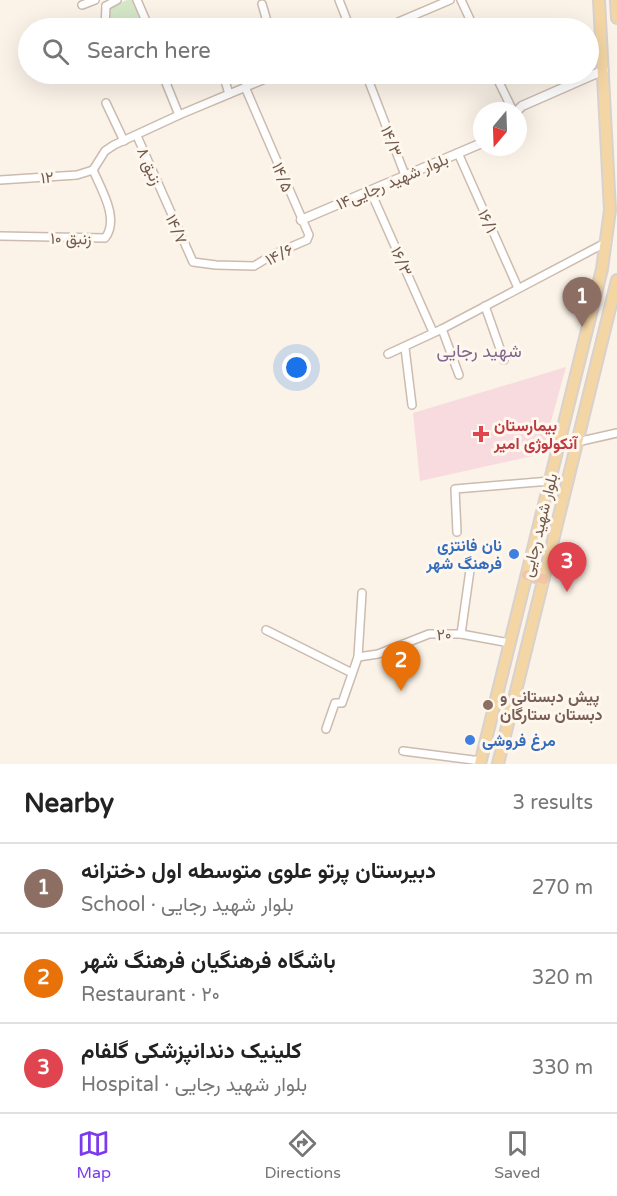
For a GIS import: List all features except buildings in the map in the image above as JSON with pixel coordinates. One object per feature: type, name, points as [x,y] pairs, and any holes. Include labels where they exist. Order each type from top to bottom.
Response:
[{"type":"highway","points":[[527,575],[544,579]]},
{"type":"main road","name":"بلوار شهید رجایی","points":[[480,763],[607,242],[610,210],[599,0]]},
{"type":"main road","points":[[616,0],[617,18]]},
{"type":"main road","name":"بلوار شهید رجایی","points":[[498,764],[617,280]]},
{"type":"street","points":[[82,5],[97,0],[112,2],[108,18]]},
{"type":"street","points":[[137,0],[145,18]]},
{"type":"street","points":[[339,0],[346,18]]},
{"type":"street","points":[[408,18],[450,0]]},
{"type":"street","points":[[461,0],[469,18]]},
{"type":"street","points":[[262,4],[266,18]]},
{"type":"street","points":[[599,72],[604,70]]},
{"type":"street","points":[[166,84],[179,115]]},
{"type":"street","points":[[226,84],[229,94]]},
{"type":"street","points":[[93,170],[105,151],[123,141],[252,84]]},
{"type":"street","name":"۱۴/۳","points":[[370,84],[405,175]]},
{"type":"street","points":[[500,84],[510,102]]},
{"type":"street","points":[[527,104],[572,84]]},
{"type":"street","name":"۱۴/۵","points":[[245,87],[302,220]]},
{"type":"street","points":[[106,103],[123,141]]},
{"type":"street","name":"زنبق ۸","points":[[137,136],[163,196]]},
{"type":"street","name":"بلوار شهید رجایی۱۴","points":[[302,220],[473,147]]},
{"type":"street","name":"۱۶/۱","points":[[458,153],[518,288]]},
{"type":"street","name":"۱۲","points":[[0,180],[77,175],[93,170]]},
{"type":"street","name":"زنبق ۱۰","points":[[0,236],[105,238],[110,228],[110,212],[93,170]]},
{"type":"street","name":"۱۶/۳","points":[[370,190],[433,332]]},
{"type":"street","name":"۱۴/۷","points":[[163,196],[193,262]]},
{"type":"street","name":"۱۴/۶","points":[[193,262],[216,266],[254,266],[274,254],[307,240],[309,235],[302,220]]},
{"type":"street","points":[[388,354],[405,348],[607,242]]},
{"type":"street","points":[[485,306],[504,360]]},
{"type":"street","points":[[442,329],[459,375]]},
{"type":"street","points":[[405,348],[412,405]]},
{"type":"street","points":[[577,442],[617,433]]},
{"type":"street","points":[[457,532],[455,489],[550,481]]},
{"type":"street","points":[[461,634],[471,570]]},
{"type":"street","points":[[326,729],[335,703],[342,703],[358,657],[362,593]]},
{"type":"street","points":[[266,630],[352,673]]},
{"type":"street","name":"۲۰","points":[[358,657],[378,654],[429,634],[461,634],[510,642]]},
{"type":"street","points":[[403,751],[480,763]]},
{"type":"shaded area","name":"بیمارستان آنکولوژی امیر","points":[[566,367],[542,454],[420,481],[413,413]]},
{"type":"green space","points":[[132,0],[140,18],[107,18],[107,9]]},
{"type":"place","name":"دبیرستان پرتو علوی متوسطه اول دخترانه","points":[[582,327]]},
{"type":"place","name":"بیمارستان آنکولوژی امیر","points":[[481,434]]},
{"type":"place","name":"نان فانتزی فرهنگ شهر","points":[[514,554]]},
{"type":"place","name":"کلینیک دندانپزشکی گلفام","points":[[567,592]]},
{"type":"place","name":"باشگاه فرهنگیان فرهنگ شهر","points":[[401,691]]},
{"type":"place","name":"پیش دبستانی و دبستان ستارگان","points":[[488,705]]},
{"type":"place","name":"مرغ فروشی","points":[[470,740]]},
{"type":"district","name":"شهید رجایی","points":[[479,351]]}]
